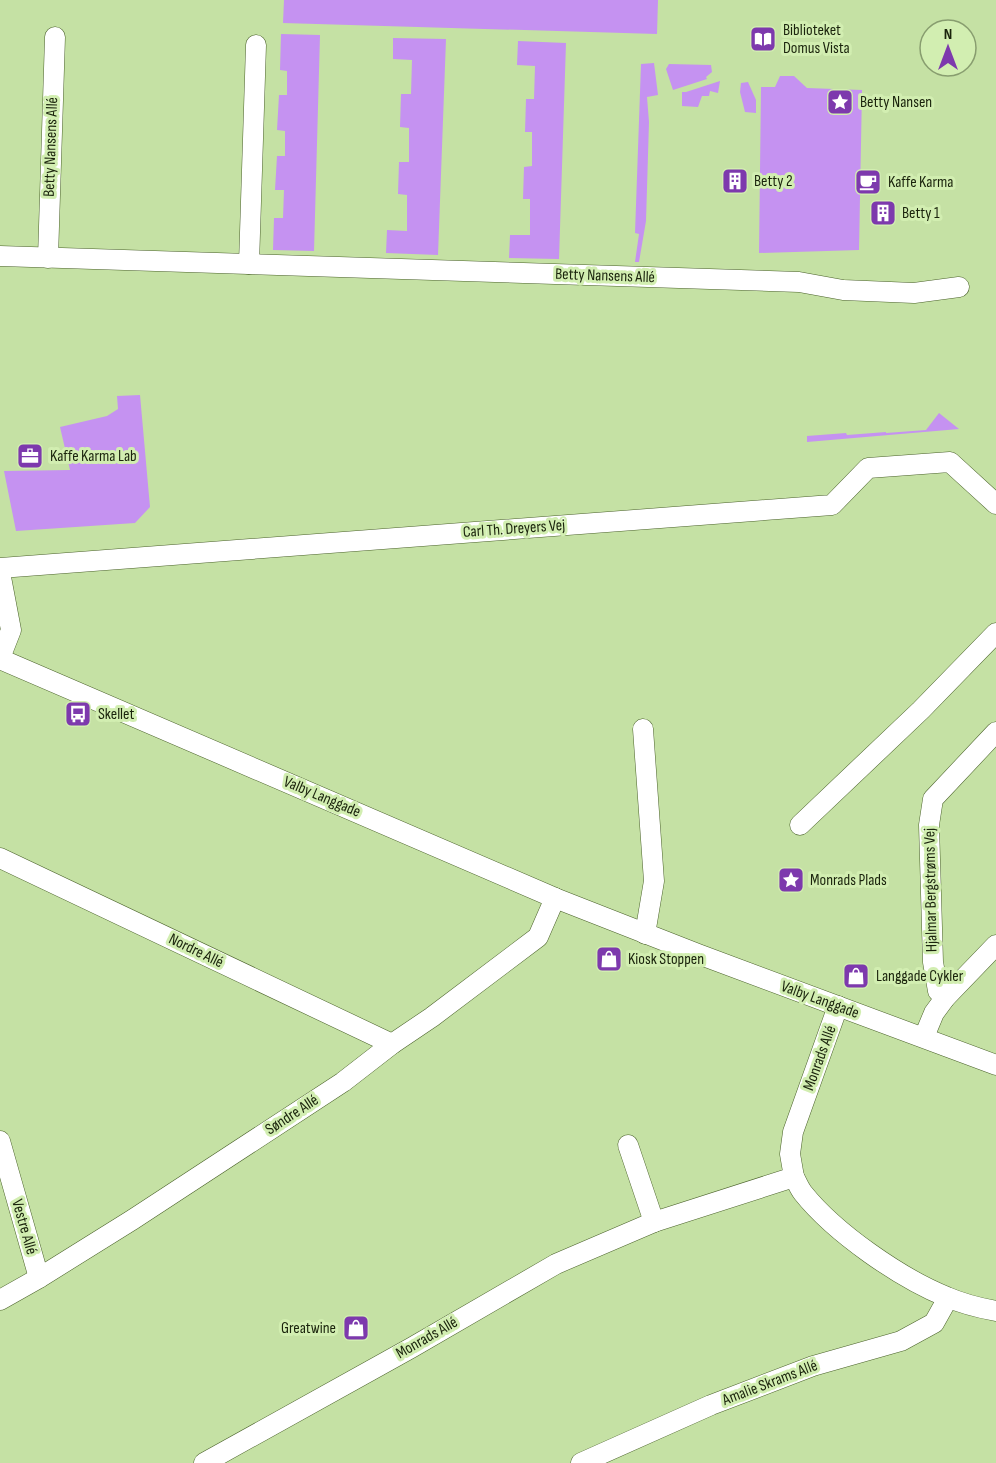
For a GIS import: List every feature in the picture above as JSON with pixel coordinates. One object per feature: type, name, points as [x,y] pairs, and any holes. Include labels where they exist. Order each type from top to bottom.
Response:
[{"type":"street","name":"Betty Nansens Allé","points":[[48,258],[55,37]]},
{"type":"street","points":[[249,264],[256,45]]},
{"type":"street","name":"Betty Nansens Allé","points":[[0,256],[799,282],[843,290],[914,293],[959,287]]},
{"type":"street","name":"Carl Th. Dreyers Vej","points":[[0,570],[832,506],[868,468],[950,462],[996,504]]},
{"type":"street","points":[[0,570],[10,630],[0,659]]},
{"type":"street","points":[[800,825],[832,806],[996,633]]},
{"type":"street","name":"Valby Langgade","points":[[0,659],[555,898],[996,1065]]},
{"type":"street","points":[[643,729],[654,881],[645,934]]},
{"type":"street","name":"Hjalmar Bergstrøms Vej","points":[[945,998],[938,991],[933,962],[929,825],[933,799],[996,732]]},
{"type":"street","name":"Nordre Allé","points":[[0,858],[392,1044]]},
{"type":"street","name":"Søndre Allé","points":[[0,1300],[132,1220],[343,1082],[538,937],[555,898]]},
{"type":"street","points":[[924,1037],[934,1013],[945,998],[996,945]]},
{"type":"street","name":"Monrads Allé","points":[[204,1463],[556,1264],[654,1222],[794,1177],[790,1154],[793,1132],[838,1006]]},
{"type":"street","name":"Vestre Allé","points":[[0,1141],[39,1278]]},
{"type":"street","points":[[628,1145],[654,1222]]},
{"type":"street","points":[[794,1177],[802,1192],[834,1225],[875,1256],[920,1284],[948,1298],[996,1311]]},
{"type":"street","name":"Amalie Skrams Allé","points":[[581,1463],[711,1405],[813,1366],[901,1341],[934,1323],[948,1298]]},
{"type":"shaded area","points":[[284,0],[658,0],[657,34],[283,23]]},
{"type":"shaded area","points":[[281,34],[320,35],[314,251],[273,250],[274,218],[283,218],[284,190],[275,190],[277,156],[285,156],[285,131],[277,130],[279,95],[287,95],[287,71],[280,70]]},
{"type":"shaded area","points":[[393,38],[446,39],[438,255],[386,253],[387,230],[407,231],[407,195],[398,194],[399,162],[409,162],[409,128],[400,127],[401,94],[411,94],[412,60],[393,59]]},
{"type":"shaded area","points":[[518,41],[566,43],[559,259],[509,258],[510,235],[530,235],[530,199],[523,199],[524,167],[532,166],[532,132],[525,132],[526,99],[534,99],[535,66],[517,65]]},
{"type":"shaded area","points":[[654,63],[658,95],[647,97],[649,122],[646,221],[639,262],[635,262],[639,234],[635,233],[641,64]]},
{"type":"shaded area","points":[[669,64],[711,65],[712,72],[706,77],[707,79],[673,90],[666,69]]},
{"type":"shaded area","points":[[780,76],[794,76],[807,88],[862,90],[859,250],[759,253],[761,87],[775,87]]},
{"type":"shaded area","points":[[720,81],[718,93],[710,91],[709,96],[702,96],[698,107],[682,106],[682,92]]},
{"type":"shaded area","points":[[748,82],[756,100],[756,113],[745,112],[740,92],[741,83]]},
{"type":"shaded area","points":[[140,395],[150,507],[135,523],[16,531],[4,471],[70,470],[60,427],[107,416],[118,409],[117,396]]},
{"type":"shaded area","points":[[939,413],[959,429],[807,442],[807,436],[926,430]]},
{"type":"place","name":"Biblioteket Domus Vista","points":[[763,39]]},
{"type":"place","name":"Betty Nansen","points":[[840,102]]},
{"type":"place","name":"Betty 2","points":[[735,181]]},
{"type":"place","name":"Kaffe Karma","points":[[868,182]]},
{"type":"place","name":"Betty 1","points":[[883,213]]},
{"type":"place","name":"Kaffe Karma Lab","points":[[30,456]]},
{"type":"place","name":"Skellet","points":[[78,714]]},
{"type":"place","name":"Monrads Plads","points":[[791,880]]},
{"type":"place","name":"Kiosk Stoppen","points":[[609,959]]},
{"type":"place","name":"Langgade Cykler","points":[[856,976]]},
{"type":"place","name":"Greatwine","points":[[356,1328]]}]
